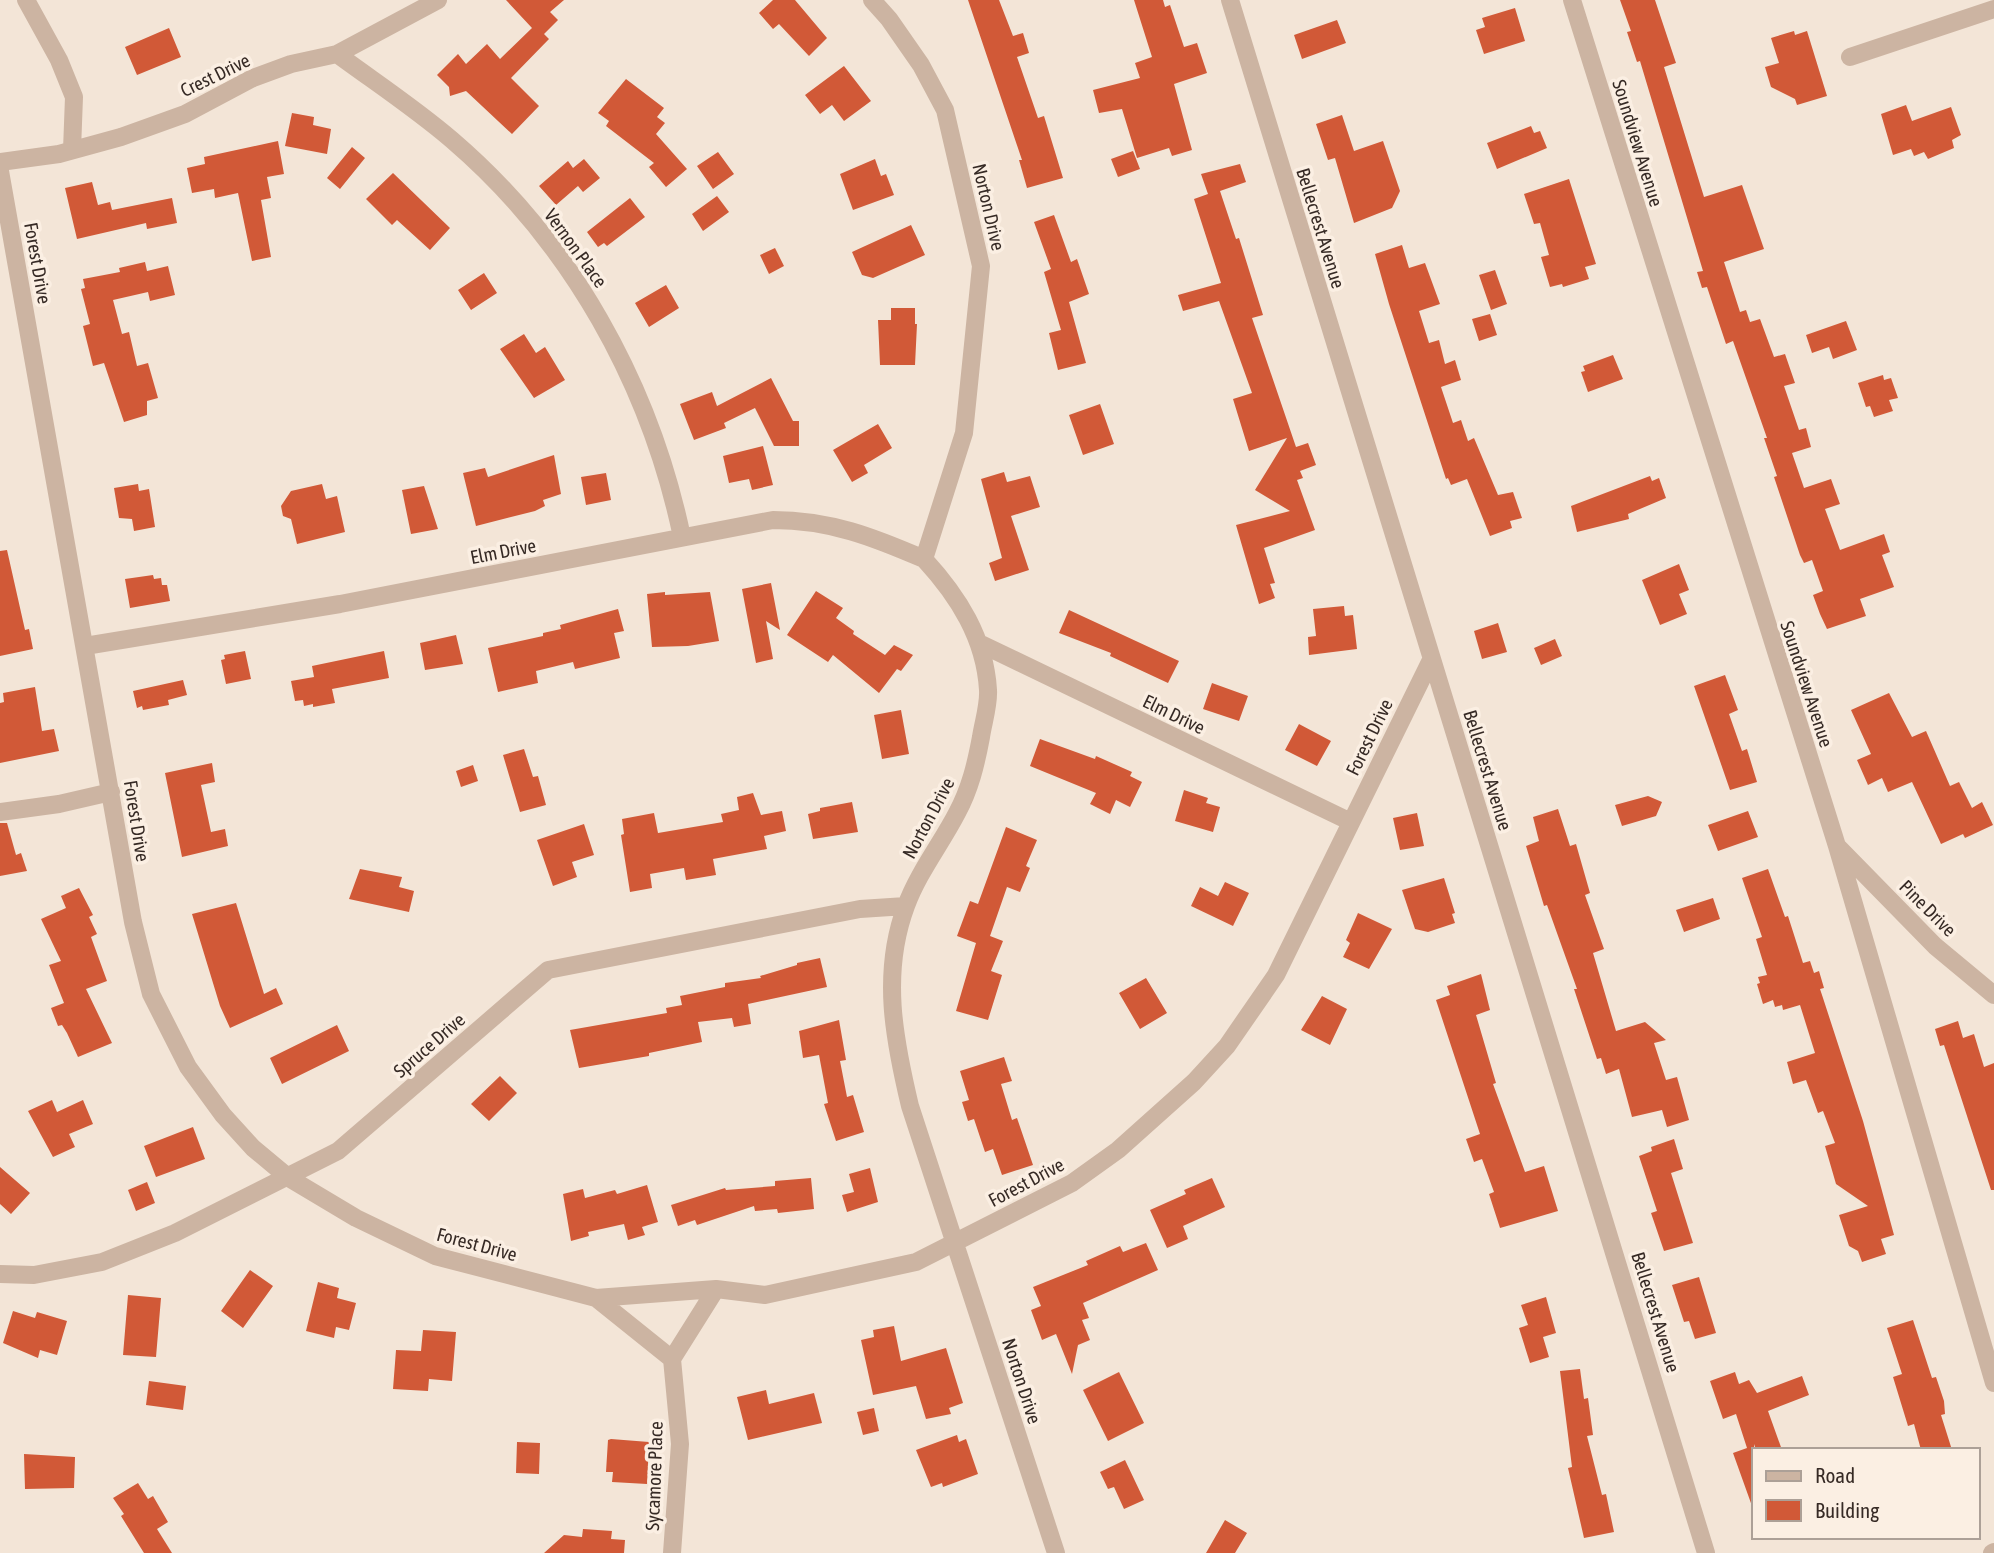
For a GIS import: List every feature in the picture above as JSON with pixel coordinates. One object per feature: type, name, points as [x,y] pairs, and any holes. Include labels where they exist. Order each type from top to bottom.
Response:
[{"type":"street","points":[[26,0],[59,60],[74,97],[72,150]]},
{"type":"street","name":"Crest Drive","points":[[0,162],[72,150],[121,137],[185,114],[253,78],[291,64],[337,54],[439,0]]},
{"type":"street","name":"Norton Drive","points":[[872,0],[890,19],[921,65],[945,110],[981,266],[964,433],[924,559],[954,594],[979,643],[989,691],[974,772],[958,812],[906,906],[894,953],[891,994],[895,1044],[910,1105],[1054,1546]]},
{"type":"street","name":"Bellecrest Avenue","points":[[1230,0],[1706,1553]]},
{"type":"street","name":"Soundview Avenue","points":[[1572,0],[1727,505],[1837,846],[1994,1383]]},
{"type":"street","points":[[1850,57],[1994,9]]},
{"type":"street","name":"Vernon Place","points":[[337,54],[452,139],[541,230],[566,265],[616,349],[654,432],[670,482],[682,537]]},
{"type":"street","name":"Forest Drive","points":[[0,170],[133,922],[151,994],[188,1067],[223,1115],[253,1148],[289,1178],[356,1218],[435,1256],[596,1298],[716,1289],[765,1294],[916,1262],[1072,1183],[1118,1150],[1194,1082],[1227,1046],[1276,975],[1431,660]]},
{"type":"street","name":"Elm Drive","points":[[85,646],[340,604],[773,520],[810,520],[870,536],[924,559]]},
{"type":"street","name":"Elm Drive","points":[[979,643],[1351,822]]},
{"type":"street","points":[[0,812],[59,804],[111,792]]},
{"type":"street","name":"Pine Drive","points":[[1837,846],[1935,946],[1994,995]]},
{"type":"street","name":"Spruce Drive","points":[[0,1274],[34,1275],[102,1262],[175,1233],[338,1151],[548,970],[847,912],[906,906]]},
{"type":"street","points":[[596,1298],[673,1359],[716,1289]]},
{"type":"street","name":"Sycamore Place","points":[[672,1553],[680,1444],[673,1359]]},
{"type":"street","points":[[1054,1546],[1070,1553]]},
{"type":"building","points":[[506,0],[564,0],[550,12],[558,20],[544,34],[549,39],[511,78],[539,106],[512,134],[466,91],[450,96],[449,87],[437,75],[458,54],[466,64],[487,44],[500,59],[532,28]]},
{"type":"building","points":[[773,0],[795,0],[827,38],[809,56],[779,24],[773,29],[759,13]]},
{"type":"building","points":[[968,0],[999,0],[1013,36],[1023,33],[1029,53],[1017,57],[1038,118],[1044,116],[1063,178],[1027,188],[1019,160],[1022,160]]},
{"type":"building","points":[[1134,0],[1163,0],[1165,7],[1170,5],[1184,47],[1197,43],[1207,73],[1174,84],[1192,150],[1172,156],[1169,148],[1137,158],[1122,109],[1099,113],[1093,90],[1140,78],[1135,63],[1152,57]]},
{"type":"building","points":[[1620,0],[1655,0],[1676,63],[1664,67],[1704,197],[1742,185],[1764,249],[1724,262],[1740,312],[1746,310],[1750,322],[1760,319],[1774,357],[1785,354],[1795,383],[1784,386],[1799,430],[1806,428],[1811,447],[1792,453],[1804,488],[1831,479],[1840,504],[1825,509],[1840,550],[1884,534],[1890,552],[1882,555],[1894,587],[1860,599],[1866,616],[1827,629],[1820,614],[1813,595],[1823,591],[1812,560],[1804,563],[1800,555],[1774,477],[1777,476],[1764,438],[1767,438],[1733,341],[1726,344],[1707,287],[1702,288],[1697,272],[1703,271],[1640,61],[1637,62],[1627,32],[1631,31]]},
{"type":"building","points":[[1515,8],[1525,41],[1484,54],[1476,30],[1485,27],[1482,18]]},
{"type":"building","points":[[1337,20],[1346,43],[1302,59],[1294,35]]},
{"type":"building","points":[[169,28],[181,57],[137,75],[125,47]]},
{"type":"building","points":[[1794,31],[1795,35],[1807,31],[1827,96],[1797,105],[1795,99],[1771,87],[1765,67],[1779,63],[1771,38]]},
{"type":"building","points":[[844,66],[871,101],[844,121],[832,105],[820,114],[805,95]]},
{"type":"building","points":[[626,79],[664,108],[657,117],[665,123],[656,134],[687,169],[666,187],[649,167],[654,163],[606,126],[609,121],[598,113]]},
{"type":"building","points":[[1906,105],[1912,121],[1951,107],[1961,135],[1952,140],[1954,148],[1928,159],[1924,152],[1914,156],[1911,149],[1893,155],[1881,114]]},
{"type":"building","points":[[292,113],[314,117],[313,125],[331,129],[327,154],[285,146]]},
{"type":"building","points":[[1342,115],[1354,151],[1383,141],[1400,191],[1392,208],[1354,223],[1335,158],[1328,160],[1316,124]]},
{"type":"building","points":[[1531,126],[1534,133],[1540,131],[1547,148],[1497,169],[1487,143]]},
{"type":"building","points":[[278,141],[284,174],[267,177],[271,198],[261,200],[271,257],[252,261],[238,193],[215,198],[214,189],[192,193],[187,168],[205,164],[204,157]]},
{"type":"building","points":[[352,147],[365,158],[340,189],[327,178]]},
{"type":"building","points":[[1133,151],[1140,169],[1118,177],[1111,159]]},
{"type":"building","points":[[718,152],[734,174],[713,189],[697,166]]},
{"type":"building","points":[[584,159],[600,178],[583,192],[578,186],[556,205],[539,186],[568,161],[573,168]]},
{"type":"building","points":[[875,159],[881,176],[886,174],[894,195],[853,210],[840,174]]},
{"type":"building","points":[[1240,164],[1246,182],[1220,191],[1236,239],[1239,238],[1263,315],[1252,318],[1296,447],[1308,443],[1316,465],[1300,471],[1303,478],[1297,480],[1315,530],[1264,548],[1275,583],[1270,584],[1275,598],[1259,604],[1236,525],[1290,511],[1255,490],[1287,438],[1249,451],[1233,399],[1252,393],[1219,301],[1183,311],[1178,295],[1221,283],[1194,199],[1208,194],[1201,174]]},
{"type":"building","points":[[393,173],[450,228],[430,250],[397,220],[392,225],[366,199]]},
{"type":"building","points":[[1569,179],[1596,264],[1585,267],[1589,279],[1563,287],[1562,284],[1550,287],[1541,257],[1549,255],[1540,223],[1534,224],[1524,194]]},
{"type":"building","points":[[92,182],[98,205],[110,202],[112,210],[172,198],[177,223],[147,229],[146,223],[77,239],[65,188]]},
{"type":"building","points":[[717,196],[729,212],[703,231],[692,214]]},
{"type":"building","points":[[630,198],[645,217],[607,246],[604,243],[598,247],[587,232]]},
{"type":"building","points":[[1054,215],[1071,262],[1077,259],[1089,294],[1069,302],[1086,363],[1058,370],[1049,333],[1061,330],[1044,272],[1051,269],[1034,222]]},
{"type":"building","points":[[911,225],[925,255],[873,278],[862,275],[852,252]]},
{"type":"building","points":[[1402,245],[1409,268],[1425,263],[1440,304],[1419,311],[1429,343],[1439,340],[1445,364],[1455,360],[1461,380],[1441,387],[1453,423],[1461,420],[1468,441],[1474,438],[1498,495],[1513,492],[1522,518],[1510,521],[1512,528],[1490,536],[1467,479],[1451,485],[1448,478],[1446,479],[1389,304],[1375,254]]},
{"type":"building","points":[[775,248],[784,266],[769,274],[760,255]]},
{"type":"building","points":[[145,262],[147,271],[168,266],[175,295],[150,301],[148,292],[113,300],[122,334],[129,332],[137,366],[148,363],[158,398],[147,401],[147,415],[124,422],[104,363],[93,366],[83,326],[90,324],[81,289],[85,288],[83,279],[120,272],[119,268]]},
{"type":"building","points":[[1495,270],[1507,304],[1491,310],[1479,275]]},
{"type":"building","points":[[484,273],[497,293],[471,310],[458,290]]},
{"type":"building","points":[[666,285],[679,308],[649,327],[635,303]]},
{"type":"building","points":[[891,308],[915,308],[915,365],[880,365],[878,320],[891,320]]},
{"type":"building","points":[[1490,314],[1497,335],[1479,341],[1472,319]]},
{"type":"building","points":[[1846,321],[1857,350],[1833,359],[1829,347],[1812,353],[1806,335]]},
{"type":"building","points":[[524,334],[536,353],[545,347],[565,380],[534,398],[500,349]]},
{"type":"building","points":[[1613,355],[1623,379],[1588,392],[1581,372],[1585,371],[1583,366]]},
{"type":"building","points":[[1883,375],[1884,380],[1891,378],[1898,398],[1889,400],[1893,411],[1874,417],[1870,406],[1866,407],[1858,383]]},
{"type":"building","points":[[771,378],[793,421],[799,421],[799,446],[774,446],[755,408],[724,423],[726,428],[694,440],[680,404],[712,392],[717,406]]},
{"type":"building","points":[[1100,404],[1114,444],[1083,455],[1069,415]]},
{"type":"building","points":[[878,424],[892,448],[864,465],[868,473],[852,482],[833,450]]},
{"type":"building","points":[[763,446],[773,485],[752,490],[749,479],[729,483],[723,456]]},
{"type":"building","points":[[554,455],[561,494],[543,500],[545,506],[535,511],[476,526],[463,473],[485,468],[488,477]]},
{"type":"building","points":[[1004,472],[1007,482],[1030,476],[1040,507],[1011,516],[1029,570],[995,581],[989,563],[1002,558],[981,479]]},
{"type":"building","points":[[606,473],[611,500],[586,505],[581,477]]},
{"type":"building","points":[[1650,476],[1652,481],[1659,478],[1666,498],[1628,514],[1629,519],[1577,532],[1571,506]]},
{"type":"building","points":[[138,484],[139,491],[149,489],[155,527],[134,531],[132,519],[119,518],[114,488]]},
{"type":"building","points":[[322,484],[326,499],[337,496],[345,532],[297,544],[291,519],[283,516],[281,506],[291,491]]},
{"type":"building","points":[[424,486],[438,529],[411,534],[402,490]]},
{"type":"building","points":[[7,550],[25,630],[29,629],[33,649],[0,656],[0,551]]},
{"type":"building","points":[[1679,564],[1689,590],[1679,594],[1687,614],[1660,625],[1642,580]]},
{"type":"building","points":[[153,575],[154,579],[161,578],[162,585],[167,585],[170,601],[130,608],[125,579]]},
{"type":"building","points":[[771,583],[780,630],[766,621],[773,659],[756,663],[742,589]]},
{"type":"building","points":[[816,591],[843,608],[836,618],[854,631],[853,634],[885,655],[894,645],[913,655],[901,671],[897,669],[879,693],[833,655],[828,662],[787,635]]},
{"type":"building","points":[[665,592],[665,595],[710,592],[719,641],[688,646],[652,647],[647,594]]},
{"type":"building","points":[[1344,606],[1345,616],[1353,615],[1357,649],[1309,655],[1308,637],[1316,636],[1313,609]]},
{"type":"building","points":[[618,609],[624,631],[614,633],[620,658],[575,669],[573,662],[536,671],[538,683],[498,692],[488,648],[543,636],[543,633],[561,629],[560,625]]},
{"type":"building","points":[[1069,610],[1179,661],[1168,683],[1110,656],[1111,653],[1059,633]]},
{"type":"building","points":[[1498,623],[1507,652],[1482,659],[1474,631]]},
{"type":"building","points":[[456,635],[463,664],[425,670],[420,643]]},
{"type":"building","points":[[1555,639],[1562,656],[1541,665],[1534,648]]},
{"type":"building","points":[[245,651],[251,679],[226,684],[221,660],[225,659],[224,655]]},
{"type":"building","points":[[384,651],[389,678],[332,689],[335,703],[313,707],[313,704],[304,706],[303,700],[295,701],[291,681],[314,677],[312,666]]},
{"type":"building","points":[[1725,675],[1738,710],[1729,714],[1742,751],[1747,749],[1757,782],[1730,790],[1694,686]]},
{"type":"building","points":[[183,680],[187,695],[168,700],[169,705],[143,710],[142,706],[137,708],[133,691]]},
{"type":"building","points":[[1212,683],[1248,696],[1239,721],[1203,709]]},
{"type":"building","points":[[35,687],[42,731],[54,729],[59,751],[0,763],[0,703],[4,702],[3,693]]},
{"type":"building","points":[[1889,693],[1912,737],[1926,731],[1950,786],[1959,782],[1972,808],[1982,802],[1993,825],[1965,838],[1963,834],[1941,844],[1912,782],[1888,792],[1882,778],[1868,785],[1857,760],[1871,754],[1851,710]]},
{"type":"building","points":[[901,710],[909,754],[882,759],[874,715]]},
{"type":"building","points":[[1299,724],[1331,741],[1317,766],[1285,750]]},
{"type":"building","points":[[1040,739],[1095,759],[1096,756],[1132,772],[1130,776],[1142,782],[1130,807],[1116,800],[1110,814],[1090,804],[1096,793],[1030,766]]},
{"type":"building","points":[[524,749],[533,777],[538,776],[546,805],[520,812],[503,755]]},
{"type":"building","points":[[212,763],[215,782],[201,785],[211,832],[225,829],[228,846],[182,857],[165,773]]},
{"type":"building","points":[[473,765],[478,781],[461,787],[456,771]]},
{"type":"building","points":[[1184,790],[1208,798],[1206,803],[1220,807],[1213,832],[1175,821]]},
{"type":"building","points":[[753,793],[761,815],[782,811],[786,831],[764,836],[767,849],[713,859],[716,875],[686,880],[684,868],[650,874],[652,888],[630,892],[621,835],[624,834],[622,819],[654,813],[658,833],[723,822],[721,814],[739,810],[737,797]]},
{"type":"building","points":[[1648,796],[1662,802],[1656,816],[1622,826],[1615,805]]},
{"type":"building","points":[[852,802],[858,832],[813,839],[808,814],[820,811],[820,808]]},
{"type":"building","points":[[1558,809],[1570,846],[1576,844],[1590,893],[1585,895],[1604,949],[1593,953],[1616,1031],[1645,1022],[1666,1040],[1654,1043],[1666,1080],[1677,1077],[1689,1120],[1667,1127],[1662,1110],[1632,1117],[1619,1069],[1606,1074],[1601,1058],[1597,1059],[1574,989],[1577,989],[1547,905],[1544,906],[1526,846],[1539,841],[1533,817]]},
{"type":"building","points":[[1748,811],[1758,837],[1718,851],[1708,825]]},
{"type":"building","points":[[1417,813],[1424,846],[1400,850],[1393,818]]},
{"type":"building","points":[[0,823],[7,823],[16,855],[21,853],[27,871],[0,876]]},
{"type":"building","points":[[584,824],[594,855],[572,862],[577,877],[553,886],[537,840]]},
{"type":"building","points":[[1006,827],[1037,840],[1026,866],[1030,868],[1020,892],[1007,887],[990,936],[1003,941],[991,971],[1002,975],[988,1020],[956,1011],[976,943],[957,936],[970,901],[978,904]]},
{"type":"building","points":[[360,869],[402,877],[399,887],[414,891],[409,912],[349,899]]},
{"type":"building","points":[[1768,869],[1785,917],[1788,916],[1803,963],[1810,961],[1814,973],[1819,971],[1824,988],[1820,989],[1863,1121],[1894,1235],[1881,1239],[1886,1254],[1862,1262],[1858,1251],[1849,1246],[1839,1215],[1868,1206],[1836,1184],[1825,1146],[1835,1143],[1823,1111],[1818,1113],[1806,1080],[1793,1084],[1787,1062],[1815,1053],[1800,1005],[1783,1010],[1782,1005],[1775,1007],[1773,1000],[1763,1004],[1757,984],[1760,983],[1758,977],[1767,975],[1756,939],[1762,937],[1742,878]]},
{"type":"building","points":[[1444,878],[1455,913],[1452,914],[1455,923],[1428,932],[1415,929],[1402,890]]},
{"type":"building","points":[[1225,882],[1249,893],[1233,926],[1191,906],[1200,887],[1218,896]]},
{"type":"building","points":[[79,888],[93,915],[89,917],[97,934],[91,937],[107,981],[86,989],[112,1043],[78,1057],[62,1025],[58,1026],[51,1008],[64,1003],[49,965],[61,961],[41,919],[66,908],[61,896]]},
{"type":"building","points":[[1713,898],[1720,919],[1684,932],[1676,910]]},
{"type":"building","points":[[236,903],[264,994],[276,988],[283,1004],[230,1028],[220,1006],[192,914]]},
{"type":"building","points":[[1358,913],[1392,929],[1369,969],[1343,957],[1350,943],[1346,940]]},
{"type":"building","points":[[820,958],[827,987],[748,1004],[751,1024],[734,1027],[732,1018],[698,1022],[702,1042],[649,1053],[649,1056],[579,1068],[570,1030],[667,1013],[666,1008],[682,1005],[680,996],[725,987],[725,983],[761,978],[760,976],[797,963]]},
{"type":"building","points":[[1481,974],[1490,1010],[1476,1015],[1496,1083],[1493,1084],[1525,1172],[1544,1166],[1558,1211],[1500,1228],[1489,1194],[1494,1192],[1482,1159],[1474,1162],[1466,1139],[1480,1134],[1436,1000],[1450,995],[1447,986]]},
{"type":"building","points":[[1146,978],[1167,1013],[1140,1029],[1119,993]]},
{"type":"building","points":[[1322,996],[1347,1009],[1330,1045],[1301,1030]]},
{"type":"building","points":[[839,1020],[846,1060],[840,1061],[847,1097],[853,1095],[864,1132],[836,1141],[824,1104],[828,1103],[819,1055],[803,1058],[799,1031]]},
{"type":"building","points":[[1958,1021],[1963,1038],[1974,1034],[1984,1067],[1994,1063],[1994,1190],[1991,1190],[1944,1045],[1940,1046],[1935,1029]]},
{"type":"building","points":[[337,1025],[349,1051],[282,1084],[270,1058]]},
{"type":"building","points":[[1004,1057],[1012,1081],[1001,1084],[1012,1120],[1017,1118],[1033,1165],[1002,1175],[993,1149],[985,1152],[974,1119],[968,1121],[962,1102],[969,1100],[960,1071]]},
{"type":"building","points":[[500,1076],[517,1093],[489,1121],[471,1104]]},
{"type":"building","points":[[52,1100],[57,1112],[83,1100],[93,1124],[69,1134],[75,1147],[53,1157],[28,1111]]},
{"type":"building","points":[[193,1127],[205,1159],[156,1177],[144,1146]]},
{"type":"building","points":[[1674,1139],[1683,1169],[1671,1173],[1693,1243],[1664,1251],[1651,1213],[1657,1211],[1639,1156],[1652,1151],[1651,1147]]},
{"type":"building","points":[[0,1167],[30,1193],[11,1214],[0,1204]]},
{"type":"building","points":[[870,1168],[878,1202],[847,1212],[842,1195],[854,1192],[849,1174]]},
{"type":"building","points":[[811,1178],[814,1209],[778,1213],[777,1209],[755,1211],[754,1206],[697,1225],[695,1220],[678,1226],[671,1205],[725,1188],[775,1186],[775,1181]]},
{"type":"building","points":[[1212,1178],[1225,1207],[1183,1226],[1188,1239],[1167,1248],[1150,1210],[1186,1194],[1184,1190]]},
{"type":"building","points":[[147,1182],[155,1203],[136,1211],[128,1190]]},
{"type":"building","points":[[647,1185],[658,1222],[642,1227],[645,1235],[628,1240],[624,1224],[588,1232],[589,1236],[571,1241],[563,1194],[583,1189],[585,1198],[615,1190],[617,1194]]},
{"type":"building","points":[[1146,1243],[1158,1270],[1083,1303],[1089,1318],[1082,1320],[1090,1340],[1078,1345],[1072,1374],[1056,1334],[1042,1340],[1031,1310],[1041,1306],[1033,1287],[1088,1265],[1086,1261],[1120,1246],[1123,1252]]},
{"type":"building","points":[[250,1270],[273,1286],[243,1328],[221,1311]]},
{"type":"building","points":[[1699,1277],[1716,1333],[1695,1339],[1689,1321],[1684,1322],[1672,1285]]},
{"type":"building","points":[[318,1282],[339,1288],[337,1298],[356,1303],[349,1330],[336,1327],[334,1338],[306,1331]]},
{"type":"building","points":[[128,1295],[161,1298],[156,1357],[123,1355]]},
{"type":"building","points":[[1546,1297],[1556,1333],[1543,1337],[1549,1357],[1530,1363],[1519,1328],[1528,1325],[1521,1305]]},
{"type":"building","points":[[13,1311],[35,1318],[37,1312],[67,1321],[57,1355],[40,1350],[38,1358],[3,1343]]},
{"type":"building","points":[[1913,1320],[1932,1378],[1936,1377],[1944,1401],[1945,1414],[1941,1415],[1951,1448],[1920,1448],[1914,1424],[1908,1426],[1893,1377],[1902,1374],[1887,1328]]},
{"type":"building","points":[[894,1326],[901,1361],[946,1348],[963,1403],[949,1408],[951,1414],[926,1419],[916,1386],[873,1395],[861,1340],[874,1337],[873,1330]]},
{"type":"building","points":[[423,1330],[456,1332],[452,1381],[429,1379],[428,1391],[393,1389],[396,1350],[421,1351]]},
{"type":"building","points":[[1580,1369],[1584,1399],[1588,1398],[1593,1435],[1587,1436],[1602,1495],[1606,1494],[1614,1532],[1584,1538],[1568,1468],[1572,1467],[1560,1371]]},
{"type":"building","points":[[1119,1372],[1144,1423],[1108,1441],[1083,1390]]},
{"type":"building","points":[[1735,1372],[1739,1384],[1749,1380],[1757,1393],[1802,1376],[1809,1395],[1768,1411],[1781,1448],[1755,1448],[1754,1444],[1752,1506],[1733,1453],[1747,1448],[1736,1414],[1723,1419],[1710,1381]]},
{"type":"building","points":[[149,1381],[186,1386],[183,1410],[146,1405]]},
{"type":"building","points":[[766,1390],[769,1404],[814,1393],[822,1423],[748,1440],[737,1397]]},
{"type":"building","points":[[874,1408],[879,1431],[863,1435],[857,1412]]},
{"type":"building","points":[[957,1435],[959,1442],[966,1439],[978,1474],[943,1487],[942,1483],[931,1487],[916,1450]]},
{"type":"building","points":[[608,1440],[649,1442],[647,1484],[612,1482],[613,1472],[606,1472]]},
{"type":"building","points":[[517,1442],[540,1443],[539,1474],[516,1473]]},
{"type":"building","points":[[24,1454],[75,1457],[74,1488],[25,1489]]},
{"type":"building","points":[[1125,1460],[1144,1500],[1124,1509],[1114,1487],[1108,1489],[1100,1472]]},
{"type":"building","points":[[138,1483],[148,1499],[153,1496],[168,1522],[157,1529],[172,1553],[144,1553],[121,1516],[124,1514],[113,1498]]},
{"type":"building","points":[[1225,1520],[1247,1533],[1235,1553],[1206,1553]]},
{"type":"building","points":[[583,1529],[612,1531],[611,1539],[625,1540],[624,1553],[544,1553],[564,1535],[582,1537]]}]
